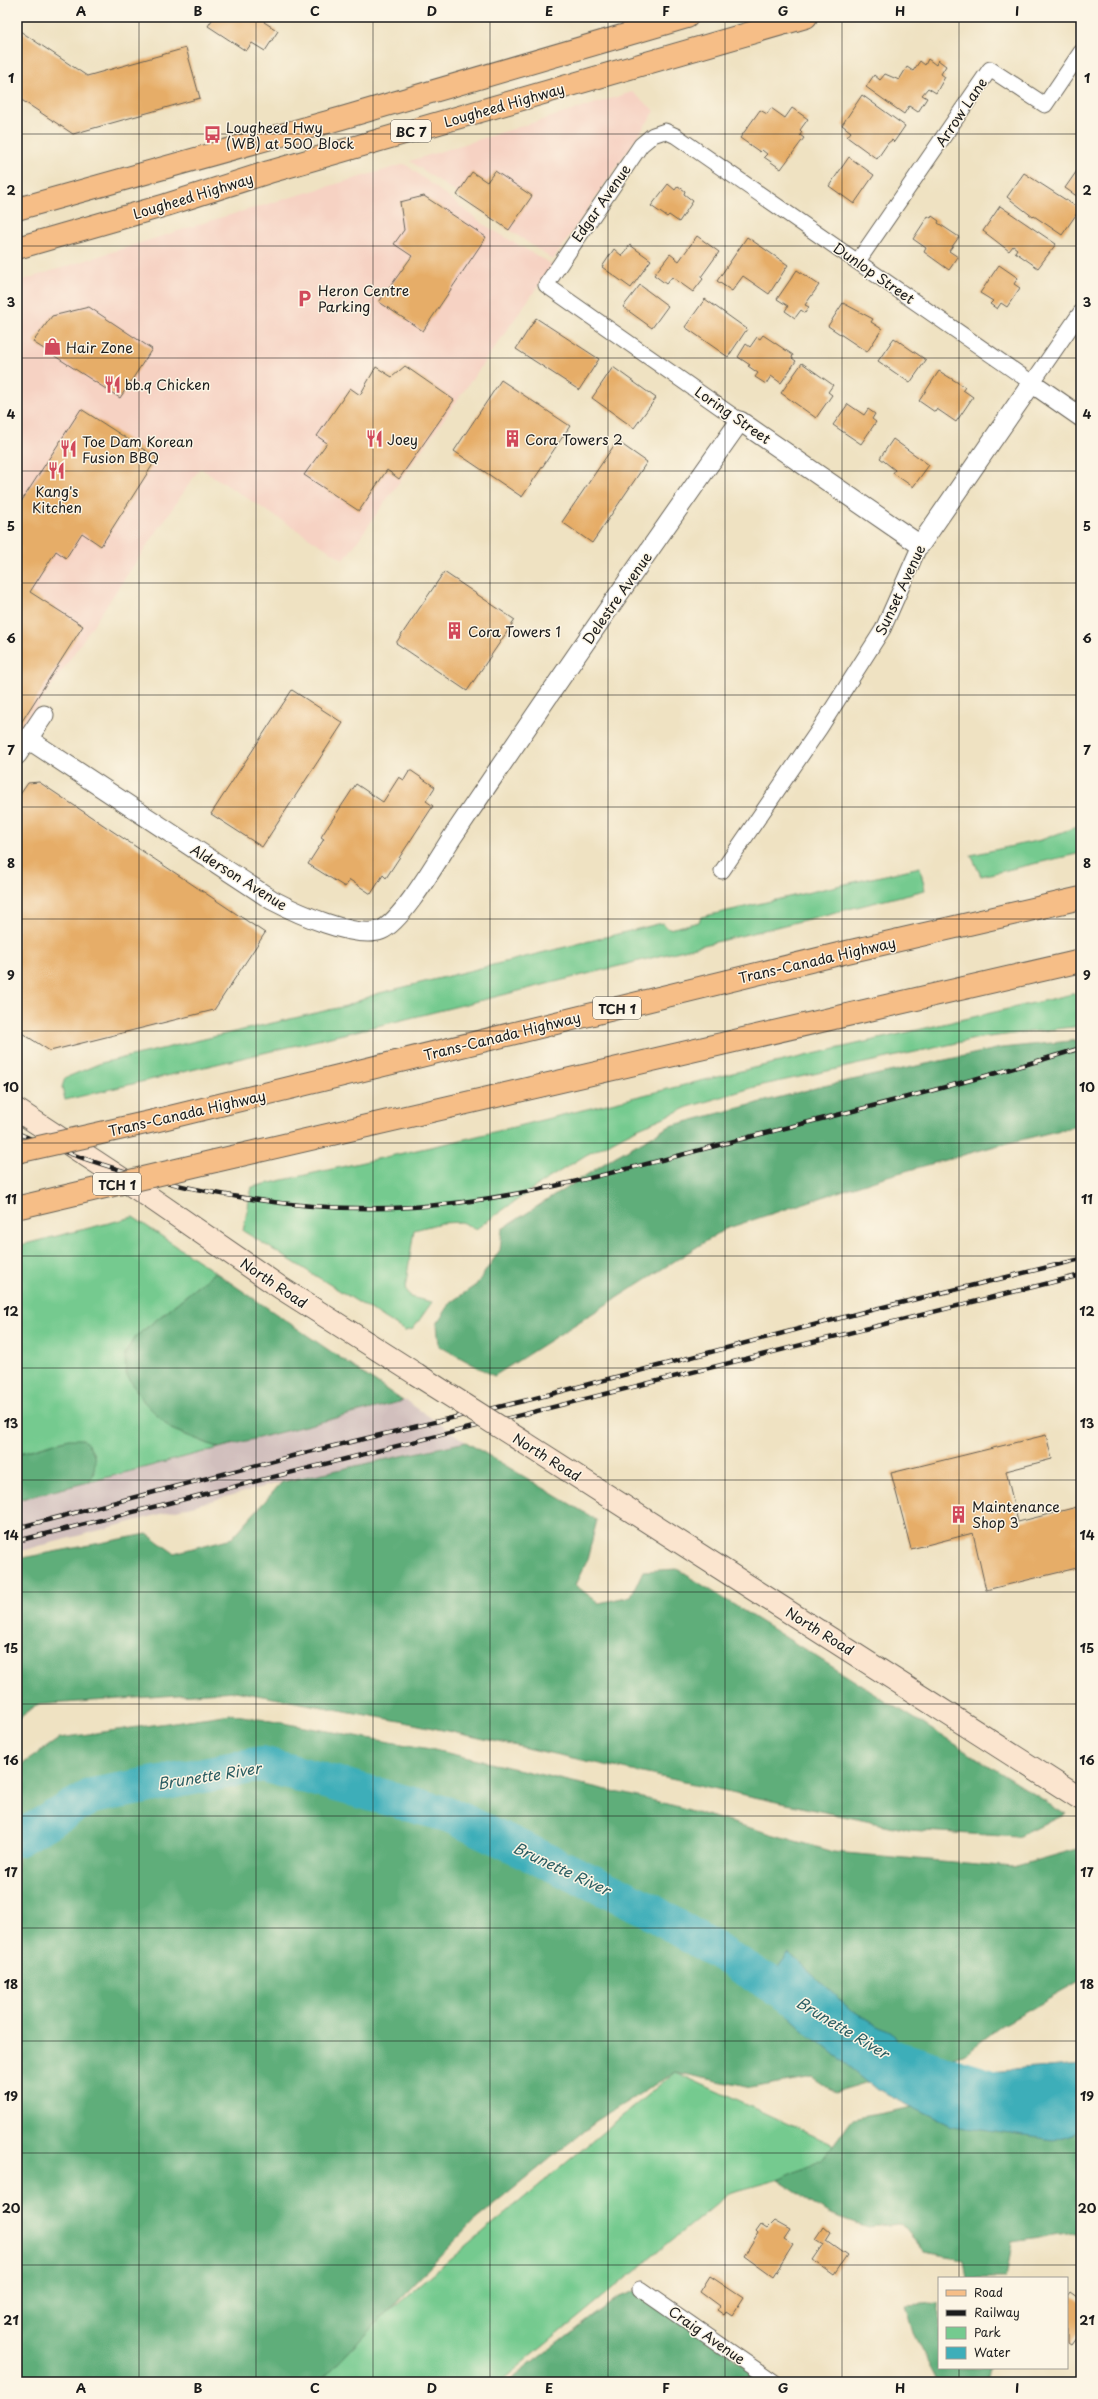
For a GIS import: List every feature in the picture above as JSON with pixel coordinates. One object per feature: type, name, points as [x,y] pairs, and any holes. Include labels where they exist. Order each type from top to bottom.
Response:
[{"type":"main road","name":"BC 7","points":[[17,209],[342,118],[687,17]]},
{"type":"main road","name":"Lougheed Highway","points":[[17,248],[166,205],[266,165],[806,17]]},
{"type":"main road","name":"Trans-Canada Highway","points":[[17,1152],[154,1121],[847,952],[1081,898]]},
{"type":"main road","name":"TCH 1","points":[[19,1207],[1081,961]]},
{"type":"main road","name":"North Road","points":[[17,1110],[148,1196],[281,1288],[1081,1799]]},
{"type":"street","name":"Arrow Lane","points":[[858,261],[990,70],[1045,105],[1081,52]]},
{"type":"street","name":"Dunlop Street","points":[[665,131],[676,136],[858,261],[1081,417]]},
{"type":"street","name":"Edgar Avenue","points":[[546,285],[641,145],[653,135],[665,131]]},
{"type":"street","name":"Loring Street","points":[[546,285],[920,545]]},
{"type":"street","name":"Sunset Avenue","points":[[722,871],[820,728],[883,629],[920,545],[1081,312]]},
{"type":"street","name":"Delestre Avenue","points":[[495,775],[740,421]]},
{"type":"street","points":[[17,755],[44,715]]},
{"type":"street","name":"Alderson Avenue","points":[[28,739],[258,892],[310,918],[337,926],[365,931],[382,930],[397,917],[495,775]]},
{"type":"street","name":"Craig Avenue","points":[[640,2289],[774,2382]]},
{"type":"shaded area","points":[[632,92],[655,111],[553,260],[410,161]]},
{"type":"shaded area","points":[[405,164],[486,226],[553,265],[344,560],[200,468],[17,737],[17,282],[216,219]]},
{"type":"shaded area","points":[[405,1400],[466,1442],[282,1482],[17,1552],[17,1500]]},
{"type":"green space","points":[[1081,825],[1081,853],[981,876],[971,855],[1041,840]]},
{"type":"green space","points":[[920,867],[925,890],[398,1021],[65,1100],[62,1087],[65,1078],[101,1063],[346,1006],[376,994],[662,923],[669,929],[699,922],[701,917]]},
{"type":"green space","points":[[1081,992],[1081,1026],[980,1038],[758,1086],[688,1107],[634,1130],[586,1155],[541,1183],[476,1229],[461,1222],[441,1223],[414,1230],[405,1289],[410,1297],[432,1302],[413,1329],[405,1331],[243,1231],[252,1187],[457,1141],[749,1069]]},
{"type":"green space","points":[[1081,1040],[1081,1125],[992,1147],[884,1177],[725,1229],[494,1376],[439,1346],[437,1324],[451,1302],[476,1285],[500,1250],[502,1229],[616,1156],[670,1126],[819,1087],[1001,1048]]},
{"type":"green space","points":[[133,1217],[215,1272],[134,1338],[171,1429],[219,1448],[89,1482],[94,1472],[69,1439],[17,1454],[17,1246]]},
{"type":"green space","points":[[215,1272],[403,1401],[219,1448],[171,1429],[144,1402],[126,1374],[125,1354],[134,1338]]},
{"type":"green space","points":[[69,1439],[83,1439],[91,1449],[95,1459],[95,1464],[89,1482],[17,1500],[17,1454]]},
{"type":"green space","points":[[466,1442],[597,1520],[587,1560],[575,1585],[599,1603],[631,1596],[643,1571],[677,1569],[1066,1814],[1018,1837],[908,1830],[405,1722],[235,1691],[36,1705],[17,1720],[17,1559],[147,1534],[174,1553],[232,1538],[282,1482]]},
{"type":"green space","points":[[231,1714],[430,1749],[668,1804],[833,1852],[1013,1867],[1081,1848],[1081,1981],[1001,2026],[966,2053],[835,2092],[812,2077],[751,2088],[675,2072],[596,2121],[473,2222],[320,2382],[17,2382],[17,1768],[60,1738]]},
{"type":"green space","points":[[675,2072],[860,2157],[729,2193],[500,2382],[303,2382]]},
{"type":"green space","points":[[974,2095],[1081,2106],[1081,2232],[1012,2242],[1006,2277],[967,2277],[964,2259],[924,2252],[900,2224],[868,2227],[828,2213],[778,2180],[822,2160],[852,2119]]},
{"type":"green space","points":[[640,2289],[766,2382],[508,2382],[617,2298]]},
{"type":"green space","points":[[938,2303],[938,2369],[989,2369],[986,2382],[938,2382],[913,2333],[905,2305]]},
{"type":"water","points":[[789,1953],[853,2012],[892,2032],[922,2072],[967,2074],[1081,2064],[1081,2131],[1053,2140],[951,2126],[877,2090],[803,2029],[762,1991]]},
{"type":"building","points":[[214,17],[267,17],[264,22],[278,31],[265,51],[252,43],[246,51],[208,26]]},
{"type":"building","points":[[17,29],[87,76],[186,48],[200,98],[73,134],[17,97]]},
{"type":"building","points":[[928,59],[936,65],[938,60],[946,66],[941,74],[945,77],[936,93],[928,88],[922,95],[927,98],[918,112],[909,106],[904,114],[866,87],[874,75],[880,80],[885,74],[899,80],[907,67],[913,71],[920,61],[925,65]]},
{"type":"building","points":[[862,95],[905,126],[894,142],[892,140],[888,143],[877,159],[847,137],[851,132],[842,125]]},
{"type":"building","points":[[771,108],[785,118],[792,108],[808,119],[800,130],[802,132],[800,135],[804,138],[781,169],[764,157],[767,154],[762,150],[760,152],[740,138],[760,110],[767,114]]},
{"type":"building","points":[[849,157],[874,175],[854,204],[829,186]]},
{"type":"building","points":[[1081,165],[1081,199],[1065,188]]},
{"type":"building","points":[[495,171],[532,196],[509,230],[457,195],[472,172],[487,182]]},
{"type":"building","points":[[1024,173],[1080,209],[1062,235],[1034,216],[1033,217],[1007,197]]},
{"type":"building","points":[[668,184],[675,190],[678,186],[685,191],[684,194],[693,201],[679,222],[669,215],[667,217],[651,206]]},
{"type":"building","points":[[424,196],[486,237],[423,331],[379,302],[412,256],[394,244],[404,230],[400,202]]},
{"type":"building","points":[[1000,206],[1056,244],[1038,268],[1015,252],[1017,249],[1013,246],[1009,251],[983,231]]},
{"type":"building","points":[[928,216],[931,218],[932,216],[939,221],[938,223],[959,237],[949,251],[958,257],[949,270],[924,252],[926,248],[913,239]]},
{"type":"building","points":[[697,236],[719,252],[701,277],[703,279],[693,292],[672,277],[666,284],[654,275],[670,254],[679,261]]},
{"type":"building","points":[[747,237],[788,265],[769,294],[743,276],[732,291],[717,281]]},
{"type":"building","points":[[630,245],[651,260],[631,288],[602,267],[614,249],[622,256]]},
{"type":"building","points":[[999,265],[1018,278],[1014,284],[1020,288],[1007,307],[1001,303],[997,309],[990,304],[993,301],[980,293]]},
{"type":"building","points":[[797,270],[819,285],[805,305],[809,307],[805,313],[801,310],[795,318],[785,311],[788,306],[777,299]]},
{"type":"building","points":[[640,285],[668,306],[652,328],[623,307]]},
{"type":"building","points":[[705,299],[747,329],[728,357],[685,327]]},
{"type":"building","points":[[843,303],[873,319],[871,322],[882,329],[867,352],[828,326]]},
{"type":"building","points":[[89,307],[152,349],[120,398],[33,342],[52,316]]},
{"type":"building","points":[[536,318],[599,359],[579,390],[516,349]]},
{"type":"building","points":[[763,335],[793,355],[792,358],[796,361],[781,383],[771,376],[766,384],[755,377],[758,373],[748,366],[750,365],[738,357],[746,344],[750,347],[757,337],[760,339]]},
{"type":"building","points":[[894,338],[926,360],[910,383],[878,361]]},
{"type":"building","points":[[802,363],[833,385],[828,392],[832,395],[816,418],[781,393]]},
{"type":"building","name":"Joey","points":[[405,366],[454,400],[399,479],[387,470],[359,511],[304,475],[327,443],[317,436],[350,388],[360,395],[376,367],[392,377]]},
{"type":"building","points":[[613,367],[656,398],[634,428],[592,398]]},
{"type":"building","points":[[939,371],[965,387],[963,390],[973,397],[956,422],[937,409],[935,412],[919,401]]},
{"type":"building","name":"Cora Towers 2","points":[[501,380],[570,426],[522,497],[454,451]]},
{"type":"building","points":[[848,404],[864,415],[868,409],[875,414],[872,419],[876,422],[861,444],[833,425]]},
{"type":"building","points":[[81,409],[157,458],[101,546],[82,533],[66,558],[56,551],[30,592],[83,626],[17,729],[17,508]]},
{"type":"building","points":[[893,439],[929,465],[913,487],[893,473],[895,470],[880,458]]},
{"type":"building","points":[[617,441],[647,462],[592,543],[562,522]]},
{"type":"building","name":"Cora Towers 1","points":[[444,572],[515,620],[467,691],[396,643]]},
{"type":"building","points":[[292,690],[343,723],[262,847],[211,814]]},
{"type":"building","points":[[410,770],[435,787],[426,801],[433,806],[386,878],[383,875],[371,894],[350,880],[345,887],[308,864],[324,839],[321,837],[356,784],[383,802],[399,777],[404,780]]},
{"type":"building","points":[[39,782],[265,933],[214,1010],[50,1051],[17,1030],[17,799],[28,783]]},
{"type":"building","name":"Maintenance Shop 3","points":[[1046,1435],[1052,1459],[1006,1471],[1018,1522],[1081,1506],[1081,1567],[986,1590],[973,1533],[911,1549],[891,1473]]},
{"type":"building","points":[[774,2221],[790,2230],[784,2239],[793,2245],[773,2277],[744,2256],[758,2233],[756,2231],[761,2224],[767,2228]]},
{"type":"building","points":[[824,2227],[831,2233],[826,2241],[847,2256],[834,2275],[813,2260],[824,2244],[816,2239]]},
{"type":"building","points":[[710,2276],[743,2298],[732,2315],[726,2311],[724,2314],[717,2309],[719,2306],[700,2292]]},
{"type":"building","points":[[1070,2294],[1081,2302],[1081,2329],[1070,2344],[1068,2343],[1068,2297]]},
{"type":"waterway","name":"Brunette River","points":[[17,1839],[92,1796],[262,1764],[450,1815],[644,1907],[811,2008]]},
{"type":"waterway","name":"Brunette River","points":[[872,2045],[894,2058],[1038,2102],[1081,2093]]},
{"type":"railway","points":[[17,1133],[63,1151],[111,1167],[161,1181],[211,1192],[262,1201],[313,1206],[364,1208],[413,1207],[499,1197],[586,1179],[920,1094],[1081,1048]]},
{"type":"railway","points":[[17,1528],[300,1454],[532,1399],[871,1310],[1081,1259]]},
{"type":"railway","points":[[17,1541],[1081,1275]]},
{"type":"place","name":"Lougheed Hwy (WB) at 500 Block","points":[[213,135]]},
{"type":"place","name":"Heron Centre Parking","points":[[305,298]]},
{"type":"place","name":"Hair Zone","points":[[53,347]]},
{"type":"place","name":"bb.q Chicken","points":[[112,384]]},
{"type":"place","name":"Joey","points":[[374,439]]},
{"type":"place","name":"Cora Towers 2","points":[[512,439]]},
{"type":"place","name":"Toe Dam Korean Fusion BBQ","points":[[69,449]]},
{"type":"place","name":"Kang's Kitchen","points":[[57,471]]},
{"type":"place","name":"Cora Towers 1","points":[[455,631]]},
{"type":"place","name":"Maintenance Shop 3","points":[[959,1514]]}]
